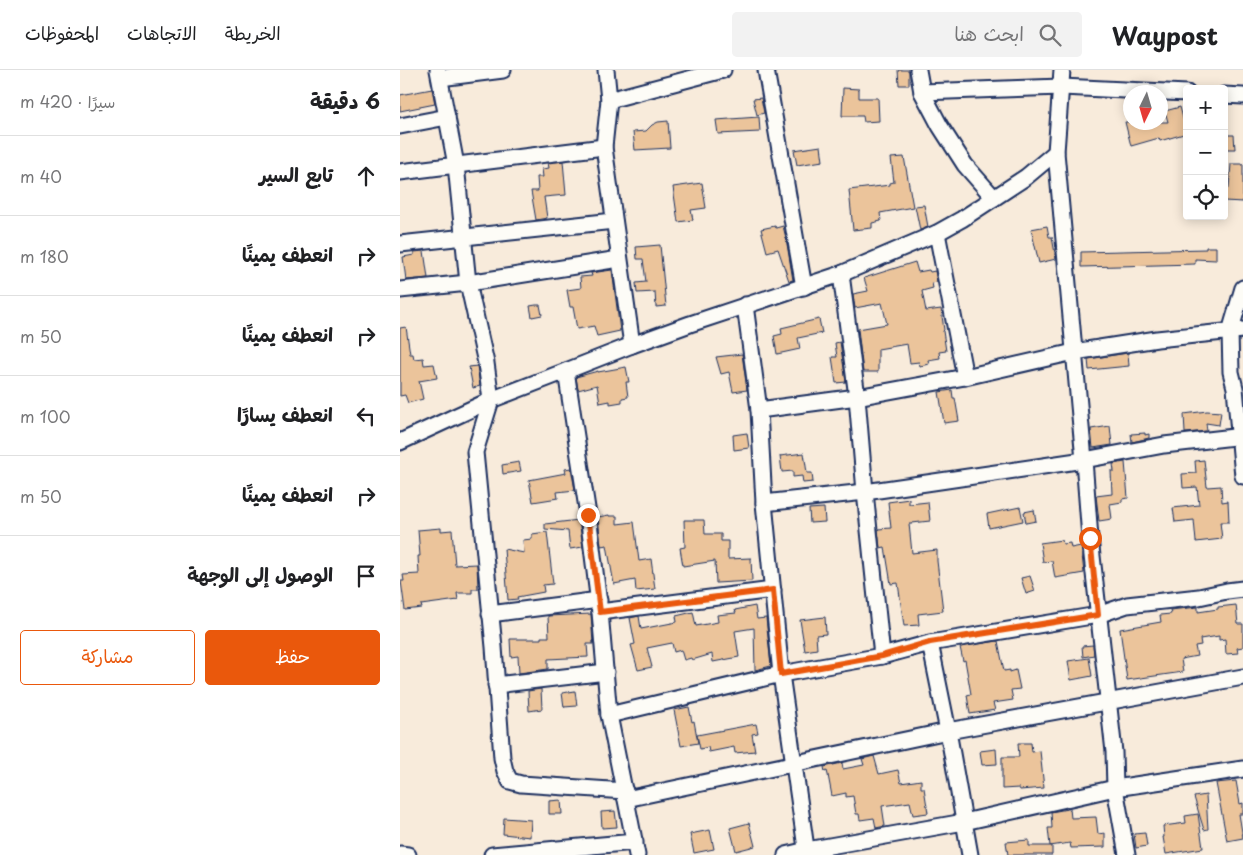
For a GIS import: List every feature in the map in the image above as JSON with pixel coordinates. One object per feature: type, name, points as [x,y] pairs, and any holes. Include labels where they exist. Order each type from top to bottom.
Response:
[{"type":"street","points":[[503,70],[439,74],[456,165],[468,282],[486,362],[491,400],[475,452],[502,758],[510,781],[521,784],[625,794],[794,763],[948,731],[1243,677]]},
{"type":"street","points":[[606,70],[608,100],[604,147],[632,345]]},
{"type":"street","points":[[608,100],[723,70]]},
{"type":"street","points":[[766,70],[804,287]]},
{"type":"street","points":[[918,70],[922,92],[940,126],[964,164],[994,198]]},
{"type":"street","points":[[1062,70],[1056,152],[1090,538],[1114,752],[1115,788],[1127,855]]},
{"type":"street","points":[[922,92],[1062,87],[1183,93]]},
{"type":"street","points":[[1228,95],[1243,96]]},
{"type":"street","points":[[400,126],[447,117]]},
{"type":"street","points":[[400,172],[604,147]]},
{"type":"street","points":[[400,442],[491,400],[632,345],[841,274],[937,233],[1026,177],[1056,152]]},
{"type":"street","points":[[400,244],[614,221]]},
{"type":"street","points":[[937,233],[965,377]]},
{"type":"street","points":[[400,290],[468,282],[619,259]]},
{"type":"street","points":[[841,274],[857,397],[882,656]]},
{"type":"street","points":[[1243,288],[1231,372],[1241,436],[1243,476]]},
{"type":"street","points":[[746,305],[759,410],[764,503],[781,674],[807,852]]},
{"type":"street","points":[[759,410],[857,397],[965,377],[1074,352],[1157,339],[1237,331]]},
{"type":"street","points":[[494,855],[636,848],[610,715],[588,515],[566,371]]},
{"type":"street","points":[[764,503],[865,492],[1084,460],[1164,445],[1241,436]]},
{"type":"street","points":[[610,715],[781,674],[882,656],[930,642],[1098,615],[1128,605],[1199,598],[1243,589]]},
{"type":"street","points":[[490,614],[773,590]]},
{"type":"street","points":[[930,642],[970,855]]},
{"type":"street","points":[[496,685],[606,672]]},
{"type":"street","points":[[786,855],[964,822],[1115,788],[1243,769]]},
{"type":"street","points":[[400,854],[408,855]]},
{"type":"building","points":[[898,70],[909,70],[909,85],[899,85]]},
{"type":"building","points":[[843,88],[859,89],[859,98],[878,98],[879,121],[864,122],[863,116],[842,116]]},
{"type":"building","points":[[432,89],[435,104],[400,111],[400,95]]},
{"type":"building","points":[[761,98],[764,113],[757,115],[753,99]]},
{"type":"building","points":[[1180,107],[1183,118],[1183,134],[1160,141],[1159,138],[1131,146],[1127,130],[1168,130],[1168,110]]},
{"type":"building","points":[[759,117],[760,132],[718,134],[716,120]]},
{"type":"building","points":[[668,121],[670,148],[635,150],[633,132],[646,131],[658,122]]},
{"type":"building","points":[[1228,135],[1234,135],[1235,149],[1228,149]]},
{"type":"building","points":[[821,146],[823,161],[797,165],[794,150]]},
{"type":"building","points":[[904,157],[913,207],[880,213],[881,221],[872,223],[872,228],[853,230],[849,190],[890,185],[890,183],[894,182],[891,158]]},
{"type":"building","points":[[563,161],[566,195],[544,197],[547,218],[536,220],[531,191],[538,191],[537,177],[543,177],[542,169],[549,168],[548,163]]},
{"type":"building","points":[[1231,164],[1243,164],[1243,202],[1228,201]]},
{"type":"building","points":[[702,183],[706,208],[691,210],[693,220],[678,222],[673,187]]},
{"type":"building","points":[[924,205],[928,227],[920,230],[915,206]]},
{"type":"building","points":[[775,226],[776,228],[783,226],[793,280],[789,281],[778,249],[767,252],[761,229]]},
{"type":"building","points":[[1047,226],[1049,237],[1052,237],[1056,259],[1039,263],[1031,229]]},
{"type":"building","points":[[660,245],[666,306],[656,307],[655,292],[637,293],[636,283],[646,282],[643,259],[637,259],[636,247]]},
{"type":"building","points":[[1206,247],[1216,247],[1216,260],[1195,259],[1195,264],[1081,267],[1081,252],[1206,249]]},
{"type":"building","points":[[424,251],[428,278],[406,280],[403,257],[414,255],[414,252]]},
{"type":"building","points":[[915,262],[918,272],[935,271],[937,282],[932,283],[933,288],[922,291],[926,311],[941,309],[946,351],[939,352],[940,358],[928,360],[929,364],[920,366],[919,362],[910,363],[907,344],[878,349],[878,372],[863,372],[858,329],[887,324],[882,303],[855,308],[853,294],[868,291],[864,278]]},
{"type":"building","points":[[612,270],[620,331],[597,336],[594,326],[577,329],[573,307],[570,307],[567,290],[581,288],[580,277],[592,276],[591,273]]},
{"type":"building","points":[[540,305],[542,315],[532,317],[530,306]]},
{"type":"building","points":[[819,319],[822,333],[798,338],[800,349],[777,354],[774,336],[782,334],[781,328]]},
{"type":"building","points":[[406,327],[410,354],[413,354],[414,359],[423,358],[424,365],[434,364],[437,378],[419,381],[423,399],[408,403],[405,395],[400,396],[400,328]]},
{"type":"building","points":[[840,342],[846,382],[836,383],[832,357],[837,357],[835,343]]},
{"type":"building","points":[[1128,353],[1129,366],[1089,370],[1088,359]]},
{"type":"building","points":[[742,354],[747,390],[733,392],[729,372],[721,374],[716,357]]},
{"type":"building","points":[[477,366],[480,386],[473,388],[469,367]]},
{"type":"building","points":[[626,367],[629,382],[626,382],[628,397],[622,398],[622,402],[610,404],[610,401],[600,403],[597,385],[578,390],[576,377],[598,371]]},
{"type":"building","points":[[952,390],[959,421],[944,423],[939,392]]},
{"type":"building","points":[[1207,411],[1221,412],[1219,425],[1206,423],[1207,431],[1185,433],[1184,414]]},
{"type":"building","points":[[1110,426],[1112,445],[1093,448],[1091,429]]},
{"type":"building","points":[[747,433],[749,448],[734,450],[733,435]]},
{"type":"building","points":[[1145,433],[1145,435],[1149,434],[1149,438],[1132,442],[1131,434]]},
{"type":"building","points":[[804,453],[807,473],[812,473],[813,482],[803,483],[802,476],[793,477],[793,471],[782,472],[780,456]]},
{"type":"building","points":[[1204,460],[1207,487],[1221,486],[1222,502],[1228,501],[1229,522],[1220,522],[1222,539],[1196,542],[1194,520],[1175,522],[1173,508],[1199,505],[1197,487],[1183,488],[1182,474],[1196,473],[1195,461]]},
{"type":"building","points":[[519,462],[521,471],[503,474],[502,465]]},
{"type":"building","points":[[1125,462],[1128,498],[1122,499],[1122,502],[1110,504],[1112,519],[1099,521],[1096,496],[1112,494],[1111,471],[1114,471],[1113,464]]},
{"type":"building","points":[[571,468],[575,490],[557,492],[558,498],[533,502],[529,480],[566,473],[565,469]]},
{"type":"building","points":[[909,499],[909,504],[928,502],[930,521],[909,524],[912,553],[937,550],[943,611],[918,614],[919,625],[904,626],[898,583],[891,584],[885,547],[880,548],[878,529],[891,528],[888,502]]},
{"type":"building","points":[[1020,507],[1023,521],[989,528],[987,514]]},
{"type":"building","points":[[824,508],[825,522],[810,523],[809,509]]},
{"type":"building","points":[[1034,510],[1036,521],[1026,523],[1024,512]]},
{"type":"building","points":[[617,516],[617,524],[634,522],[639,561],[651,559],[655,589],[636,591],[635,580],[614,584],[607,545],[601,546],[598,517]]},
{"type":"building","points":[[579,520],[583,547],[570,549],[568,531],[545,529],[545,524]]},
{"type":"building","points":[[684,520],[704,520],[705,534],[721,534],[721,541],[728,541],[728,559],[751,558],[752,581],[716,583],[715,561],[683,566],[680,548],[685,547]]},
{"type":"building","points":[[441,528],[441,531],[452,530],[455,565],[477,564],[478,589],[472,589],[472,593],[457,593],[458,600],[421,605],[422,608],[405,610],[401,581],[404,581],[403,575],[419,574],[418,530]]},
{"type":"building","points":[[547,532],[553,584],[543,585],[544,592],[508,600],[504,549],[524,553],[523,540],[532,539],[532,534]]},
{"type":"building","points":[[1062,540],[1063,544],[1070,543],[1071,548],[1081,546],[1084,573],[1055,578],[1052,561],[1043,562],[1040,543]]},
{"type":"building","points":[[1030,576],[1035,591],[1026,594],[1021,578]]},
{"type":"building","points":[[1236,605],[1238,624],[1243,624],[1243,647],[1237,648],[1238,653],[1226,654],[1225,639],[1219,640],[1219,636],[1200,639],[1201,645],[1195,646],[1197,656],[1181,659],[1183,672],[1127,680],[1120,629],[1161,622],[1160,615],[1171,614],[1170,610],[1198,607],[1198,612]]},
{"type":"building","points":[[755,606],[757,619],[766,618],[771,666],[755,670],[754,628],[735,631],[739,657],[713,662],[712,654],[692,660],[691,658],[684,660],[681,650],[674,652],[672,643],[647,648],[652,667],[638,670],[631,645],[635,644],[630,618],[639,616],[641,629],[677,622],[676,616],[693,612],[696,626],[718,622],[717,615],[736,613],[735,610]]},
{"type":"building","points":[[591,614],[593,644],[587,644],[588,657],[548,659],[548,669],[519,673],[518,656],[511,657],[510,639],[541,639],[541,637],[549,637],[548,616]]},
{"type":"building","points":[[825,617],[826,634],[816,635],[817,649],[805,651],[800,620]]},
{"type":"building","points":[[998,641],[1004,671],[1016,670],[1020,689],[1011,690],[1013,700],[993,703],[995,710],[970,714],[967,695],[971,694],[965,660],[963,661],[960,647]]},
{"type":"building","points":[[1093,645],[1094,655],[1083,657],[1082,646]]},
{"type":"building","points":[[1089,658],[1092,676],[1071,680],[1068,661]]},
{"type":"building","points":[[541,689],[542,709],[529,711],[528,691]]},
{"type":"building","points":[[575,691],[577,706],[564,707],[562,693]]},
{"type":"building","points":[[689,707],[698,743],[681,746],[674,710]]},
{"type":"building","points":[[756,724],[758,733],[752,734],[755,751],[735,753],[734,747],[709,752],[708,747],[700,749],[697,735]]},
{"type":"building","points":[[1018,743],[1031,743],[1032,752],[1040,751],[1044,788],[1002,789],[1002,757],[1019,757]]},
{"type":"building","points":[[996,749],[997,764],[982,765],[980,751]]},
{"type":"building","points":[[874,756],[879,774],[898,770],[901,783],[921,780],[921,788],[924,788],[928,813],[913,815],[910,802],[882,806],[885,826],[876,828],[874,818],[860,820],[859,814],[856,814],[853,796],[846,797],[846,793],[832,796],[827,771],[825,772],[824,767],[842,763],[843,769],[864,765],[862,759]]},
{"type":"building","points":[[1236,781],[1240,804],[1243,803],[1243,814],[1239,814],[1243,838],[1227,841],[1216,783]]},
{"type":"building","points":[[1206,795],[1208,829],[1204,830],[1194,797]]},
{"type":"building","points":[[561,800],[562,814],[549,814],[549,801]]},
{"type":"building","points":[[1070,809],[1071,818],[1096,817],[1098,834],[1105,833],[1105,847],[1071,848],[1070,843],[1050,846],[1048,828],[1052,828],[1051,812]]},
{"type":"building","points":[[615,811],[617,827],[602,828],[601,812]]},
{"type":"building","points":[[1198,814],[1203,848],[1166,854],[1163,826],[1186,823],[1185,816]]},
{"type":"building","points":[[504,818],[531,820],[530,837],[503,834]]},
{"type":"building","points":[[749,823],[755,846],[736,851],[730,828]]},
{"type":"building","points":[[710,830],[714,849],[694,853],[690,834]]},
{"type":"building","points":[[1145,833],[1147,846],[1136,848],[1134,834]]},
{"type":"building","points":[[1029,840],[1029,846],[1052,846],[1052,855],[1008,855],[1006,842]]},
{"type":"route","points":[[588,515],[600,612],[773,590],[781,674],[882,656],[930,642],[1098,615],[1090,538]]}]
